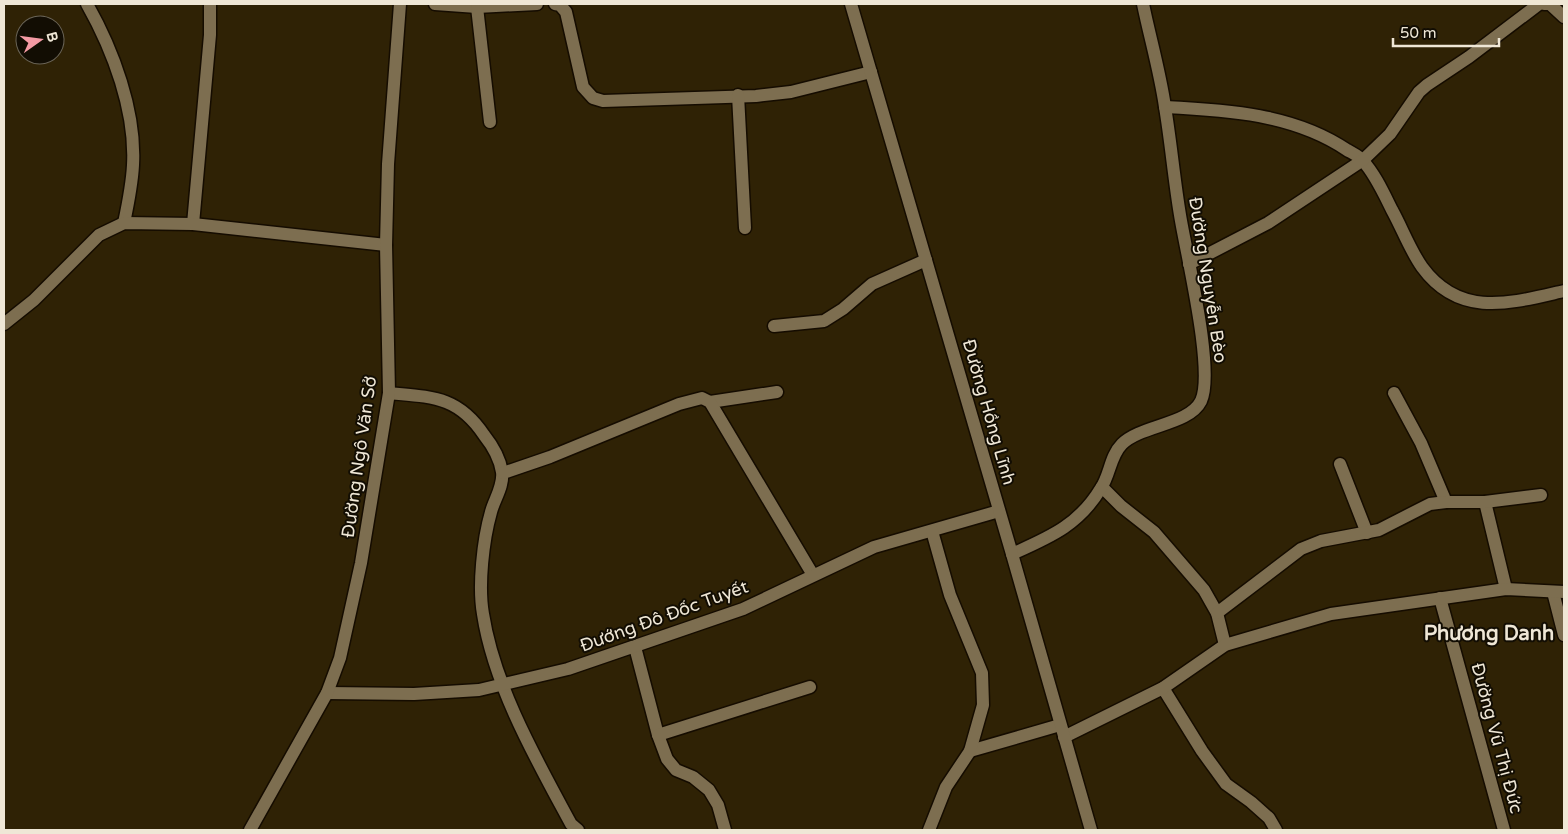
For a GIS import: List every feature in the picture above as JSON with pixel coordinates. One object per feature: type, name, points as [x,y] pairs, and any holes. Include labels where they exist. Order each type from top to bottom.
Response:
[{"type":"street","points":[[87,4],[103,33],[123,88],[133,143],[133,165],[124,222]]},
{"type":"street","points":[[193,224],[210,35],[210,4]]},
{"type":"street","name":"Đường Ngô Văn Sở","points":[[250,830],[327,693],[340,658],[351,613],[389,393],[386,245],[388,164],[400,4]]},
{"type":"street","points":[[435,4],[477,7],[537,4]]},
{"type":"street","points":[[554,4],[560,4],[566,12],[584,87],[593,98],[603,101],[663,100],[791,92],[871,72]]},
{"type":"street","name":"Đường Hồng Lĩnh","points":[[851,4],[1012,554],[1090,830]]},
{"type":"street","name":"Đường Nguyễn Bèo","points":[[1012,554],[1058,533],[1083,512],[1102,487],[1110,465],[1122,444],[1188,414],[1200,402],[1205,381],[1203,343],[1170,157],[1165,107],[1143,4]]},
{"type":"street","points":[[1189,264],[1268,223],[1363,160],[1390,134],[1419,92],[1470,57],[1539,4]]},
{"type":"street","points":[[1544,4],[1550,4],[1564,17]]},
{"type":"street","points":[[477,7],[490,122]]},
{"type":"street","points":[[738,95],[745,228]]},
{"type":"street","points":[[1165,107],[1235,111],[1289,123],[1330,138],[1363,160],[1422,267],[1446,291],[1472,302],[1509,303],[1564,291]]},
{"type":"street","points":[[4,324],[34,300],[99,236],[124,222],[193,224],[386,245]]},
{"type":"street","points":[[774,326],[824,321],[843,309],[872,284],[926,260]]},
{"type":"street","points":[[710,402],[777,392]]},
{"type":"street","points":[[389,393],[435,397],[456,405],[475,421],[492,446],[502,473],[487,532],[482,613],[488,639],[504,685],[525,736],[572,828]]},
{"type":"street","points":[[1394,393],[1420,443],[1446,502]]},
{"type":"street","points":[[502,473],[550,457],[686,401],[702,398],[710,402],[813,575]]},
{"type":"street","points":[[1340,464],[1367,533]]},
{"type":"street","points":[[1102,487],[1121,506],[1154,532],[1204,590],[1216,613],[1224,645]]},
{"type":"street","points":[[1216,613],[1301,549],[1321,541],[1367,533],[1389,526],[1423,506],[1446,502],[1485,502],[1541,495]]},
{"type":"street","points":[[1485,502],[1506,589]]},
{"type":"street","name":"Đướng Đô Đốc Tuyết","points":[[327,693],[414,694],[478,690],[568,669],[743,609],[874,547],[999,511]]},
{"type":"street","points":[[929,830],[946,787],[970,751],[983,705],[982,673],[950,596],[932,531]]},
{"type":"street","points":[[970,751],[1062,731],[1164,688],[1224,645],[1331,614],[1506,589],[1559,592],[1564,635]]},
{"type":"street","name":"Đường Vũ Thị Đức","points":[[1440,598],[1504,830]]},
{"type":"street","points":[[636,647],[658,734],[667,759],[676,770],[693,777],[709,790],[718,805],[725,830]]},
{"type":"street","points":[[658,734],[810,687]]},
{"type":"street","points":[[1164,688],[1202,751],[1226,784],[1269,818],[1276,830]]},
{"type":"district","name":"Phương Danh","points":[[1489,633]]}]
